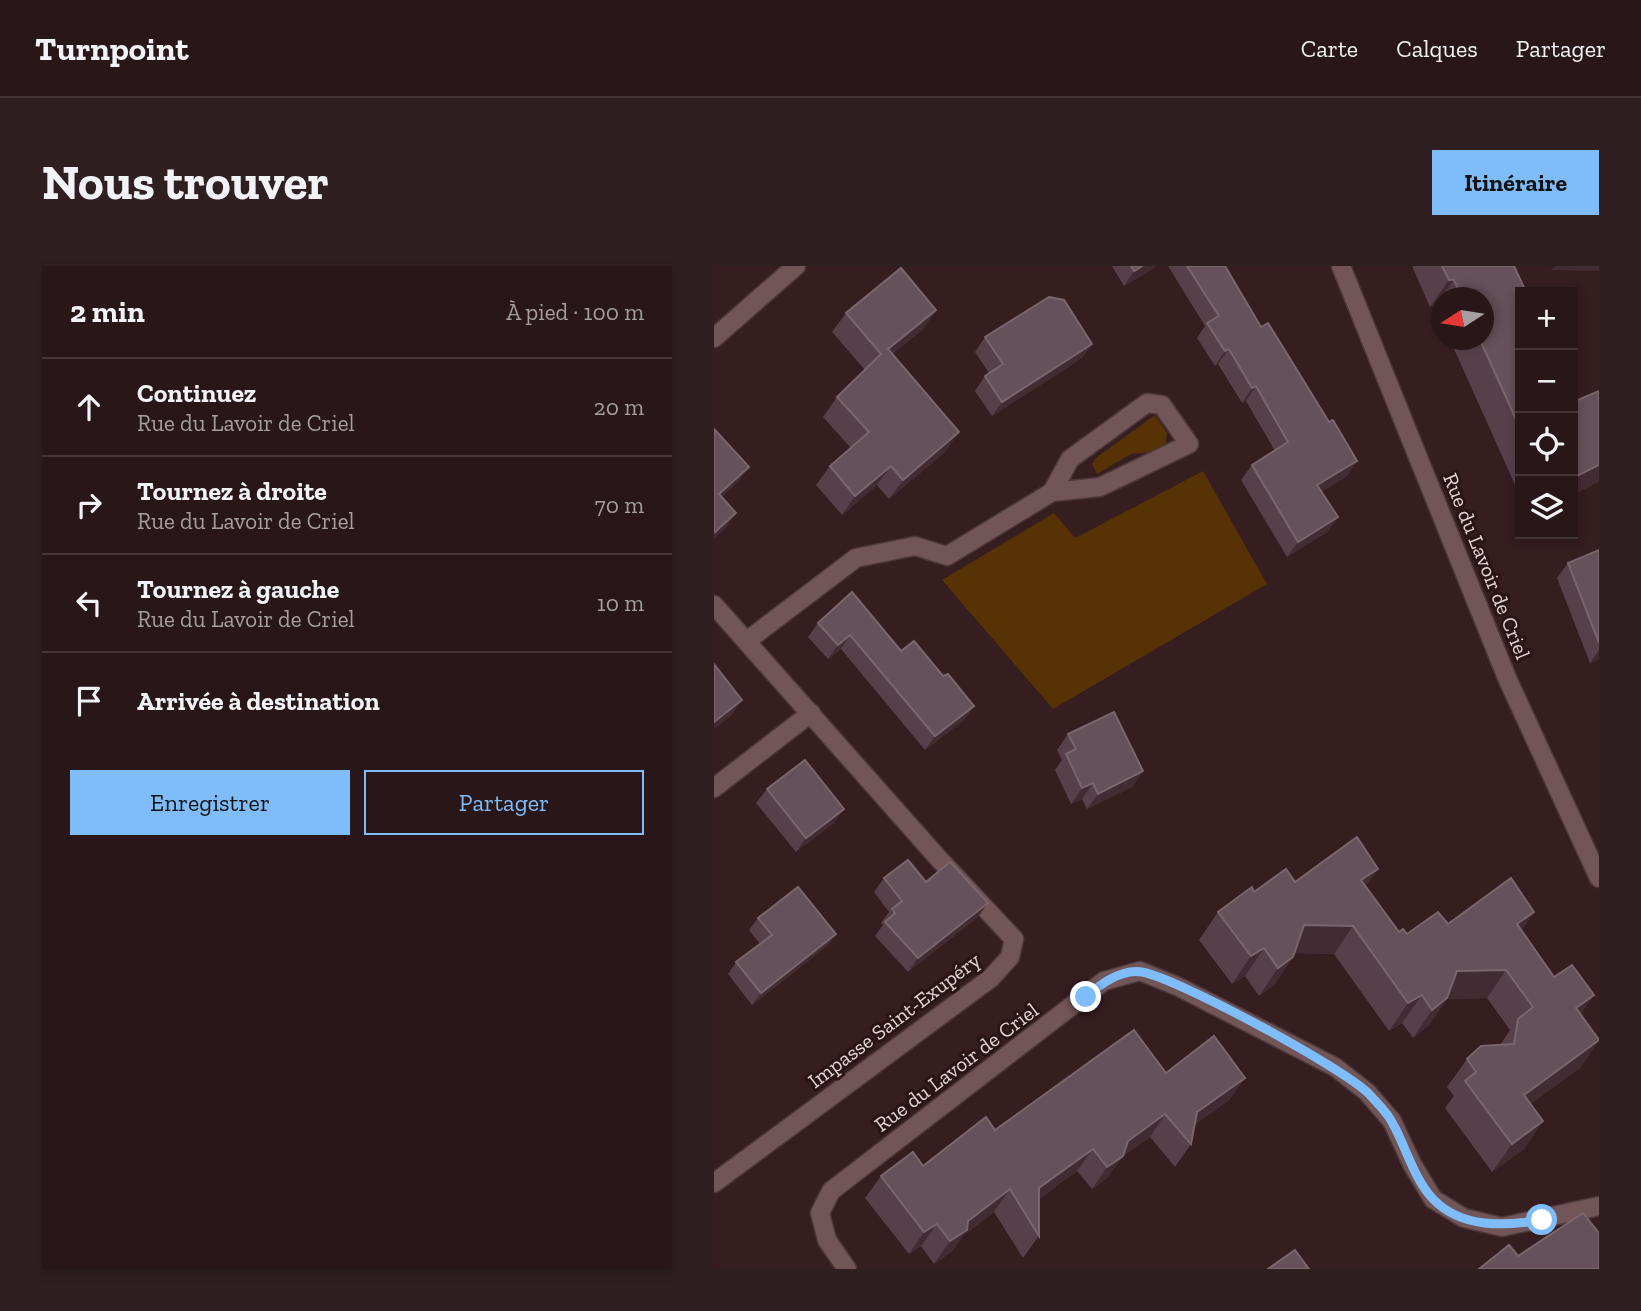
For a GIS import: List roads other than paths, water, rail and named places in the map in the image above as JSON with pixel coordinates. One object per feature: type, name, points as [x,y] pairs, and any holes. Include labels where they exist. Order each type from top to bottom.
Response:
[{"type":"street","points":[[714,338],[796,266]]},
{"type":"street","name":"Rue du Lavoir de Criel","points":[[1341,266],[1507,678],[1599,878]]},
{"type":"street","points":[[748,640],[856,558],[915,546],[947,556],[1052,492],[1100,487],[1189,444],[1162,405],[1147,403],[1070,459],[1052,492]]},
{"type":"street","name":"Impasse Saint-Exupéry","points":[[714,605],[748,640],[939,859],[1014,939],[1010,957],[991,978],[714,1183]]},
{"type":"street","points":[[714,789],[811,713]]},
{"type":"street","name":"Rue du Lavoir de Criel","points":[[847,1269],[827,1240],[820,1213],[831,1191],[1104,981],[1140,971],[1178,987],[1335,1067],[1367,1092],[1392,1121],[1412,1164],[1433,1199],[1464,1218],[1503,1227],[1599,1206]]}]
